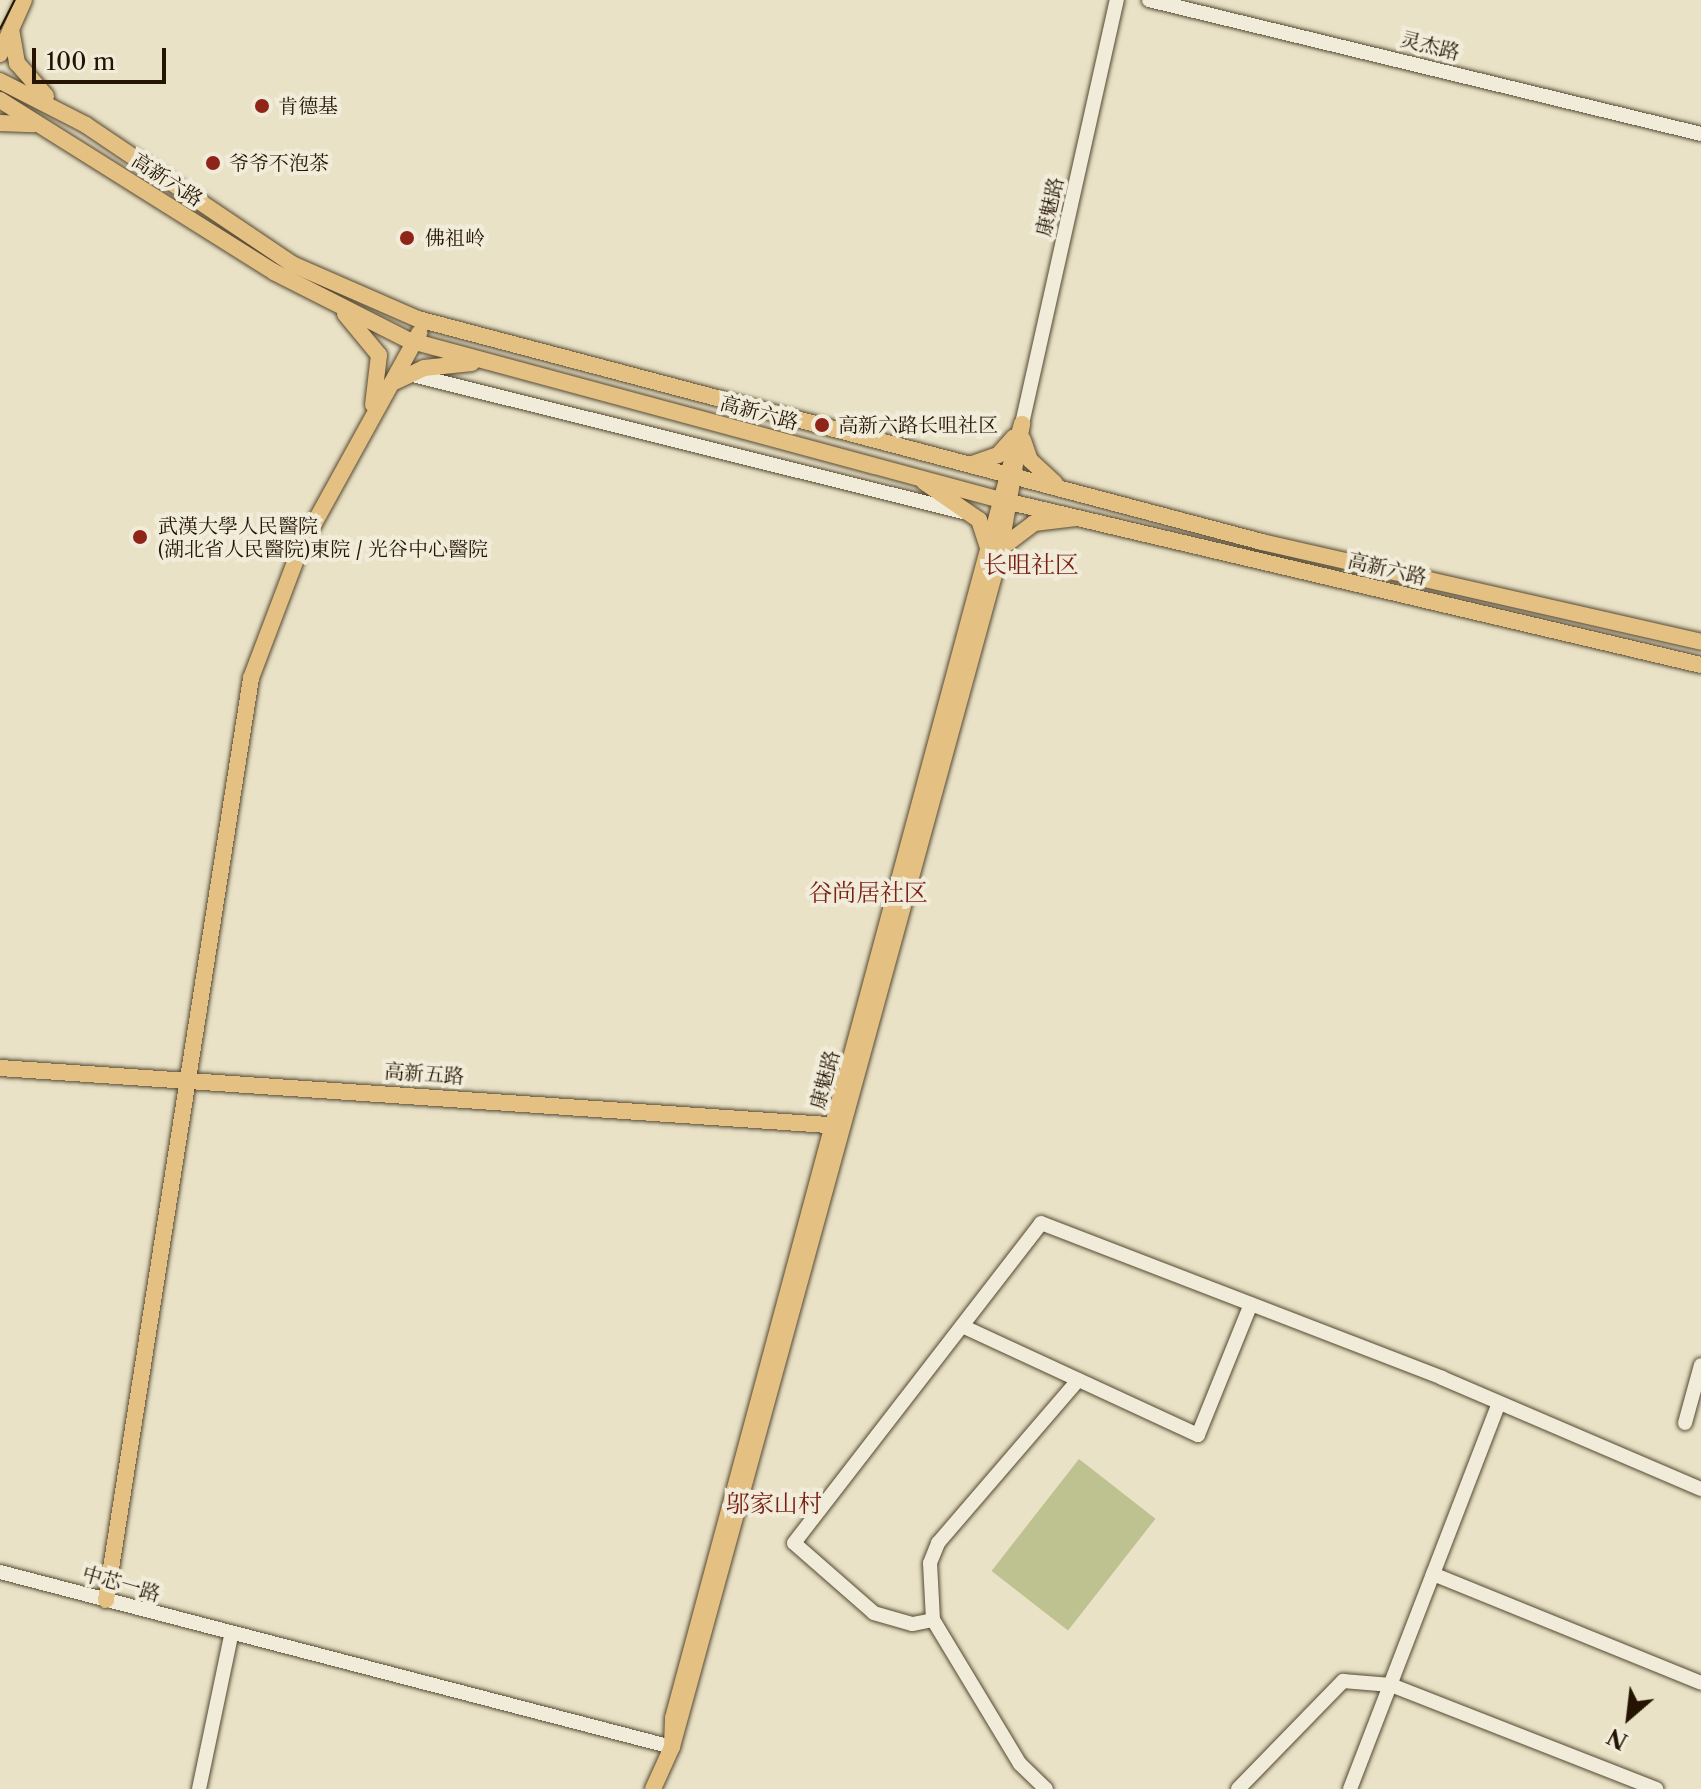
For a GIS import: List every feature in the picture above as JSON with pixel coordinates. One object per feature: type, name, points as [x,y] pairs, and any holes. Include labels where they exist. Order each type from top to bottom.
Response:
[{"type":"main road","points":[[0,54],[24,0]]},
{"type":"main road","points":[[11,29],[30,84],[86,125]]},
{"type":"main road","name":"高新六路","points":[[0,81],[86,125],[292,264],[422,320],[1089,498],[1701,642]]},
{"type":"main road","name":"高新六路","points":[[0,100],[53,129],[322,296],[411,340],[1005,500],[1088,517],[1701,665]]},
{"type":"main road","points":[[0,123],[53,129]]},
{"type":"main road","points":[[322,296],[379,355],[379,400]]},
{"type":"main road","points":[[102,1599],[253,649],[294,546],[422,320]]},
{"type":"main road","points":[[379,400],[409,374],[452,362],[499,365]]},
{"type":"main road","points":[[963,465],[998,455],[1022,424]]},
{"type":"main road","points":[[1022,424],[1023,447],[1038,471],[1089,498]]},
{"type":"main road","name":"康魅路","points":[[664,1789],[672,1747],[994,556],[1022,424]]},
{"type":"main road","points":[[906,471],[973,515],[986,531],[994,556],[1021,528],[1088,517]]},
{"type":"main road","name":"高新五路","points":[[0,1068],[184,1077],[839,1126]]},
{"type":"main road","name":"康魅路","points":[[653,1789],[672,1747]]},
{"type":"street","name":"康魅路","points":[[1022,424],[1117,0]]},
{"type":"street","name":"灵杰路","points":[[1149,0],[1701,134]]},
{"type":"street","points":[[409,374],[973,515]]},
{"type":"street","points":[[933,1620],[912,1624],[874,1613],[794,1543],[1041,1223],[1251,1304],[1701,1489]]},
{"type":"street","points":[[962,1326],[1198,1435],[1251,1304]]},
{"type":"street","points":[[1685,1423],[1701,1365]]},
{"type":"street","points":[[1046,1789],[1020,1764],[933,1620],[930,1563],[938,1543],[1078,1380]]},
{"type":"street","points":[[1350,1789],[1498,1406]]},
{"type":"street","name":"中芯一路","points":[[0,1572],[231,1636],[672,1747]]},
{"type":"street","points":[[1433,1574],[1701,1683]]},
{"type":"street","points":[[199,1789],[231,1636]]},
{"type":"street","points":[[1238,1789],[1343,1681],[1391,1685],[1656,1789]]},
{"type":"green space","points":[[1079,1459],[1155,1519],[1068,1631],[992,1571]]},
{"type":"tram line","points":[[0,29],[15,0]]},
{"type":"place","name":"肯德基","points":[[262,106]]},
{"type":"place","name":"爷爷不泡茶","points":[[213,163]]},
{"type":"place","name":"佛祖岭","points":[[407,238]]},
{"type":"place","name":"高新六路长咀社区","points":[[822,425]]},
{"type":"place","name":"武漢大學人民醫院 (湖北省人民醫院)東院 / 光谷中心醫院","points":[[140,537]]},
{"type":"district","name":"长咀社区","points":[[1031,565]]},
{"type":"district","name":"谷尚居社区","points":[[868,893]]},
{"type":"district","name":"邬家山村","points":[[774,1504]]}]
